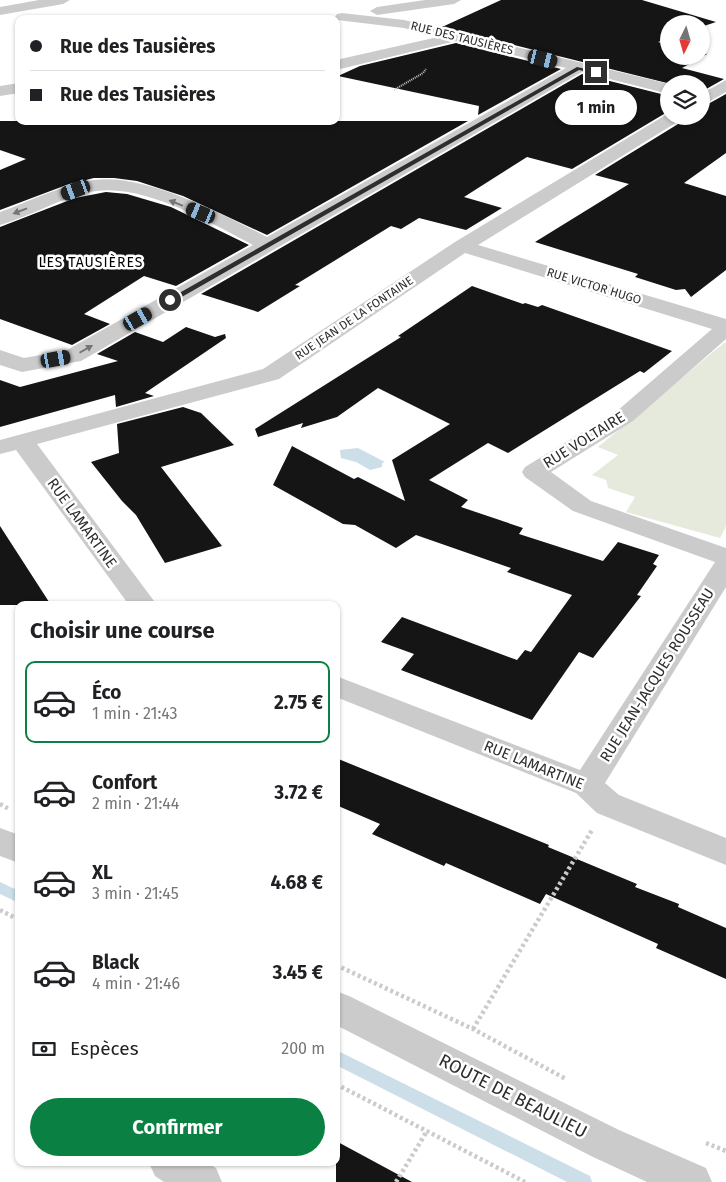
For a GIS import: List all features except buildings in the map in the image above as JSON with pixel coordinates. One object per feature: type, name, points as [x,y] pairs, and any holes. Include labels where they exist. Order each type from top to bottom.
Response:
[{"type":"street","points":[[0,11],[63,0]]},
{"type":"street","points":[[340,17],[454,0]]},
{"type":"street","points":[[386,10],[391,16],[404,24]]},
{"type":"street","name":"RUE DES TAUSIÈRES","points":[[340,18],[404,24],[660,88]]},
{"type":"street","points":[[340,63],[455,37]]},
{"type":"street","points":[[0,357],[22,365],[73,356],[578,68]]},
{"type":"street","points":[[710,94],[726,84]]},
{"type":"street","points":[[0,91],[15,89]]},
{"type":"street","name":"RUE JEAN DE LA FONTAINE","points":[[11,444],[271,374],[462,246],[661,125]]},
{"type":"street","points":[[0,219],[87,187],[115,186],[131,188],[165,198],[220,220],[268,245]]},
{"type":"street","name":"RUE VICTOR HUGO","points":[[462,246],[726,327]]},
{"type":"street","name":"RUE VOLTAIRE","points":[[726,327],[625,416],[534,472],[582,506],[726,557]]},
{"type":"street","name":"RUE LAMARTINE","points":[[11,444],[140,601]]},
{"type":"street","name":"RUE JEAN-JACQUES ROUSSEAU","points":[[598,795],[726,565]]},
{"type":"street","name":"RUE LAMARTINE","points":[[340,688],[598,795],[726,852]]},
{"type":"street","points":[[0,841],[15,848]]},
{"type":"street","name":"ROUTE DE BEAULIEU","points":[[340,1009],[605,1143],[691,1182]]},
{"type":"street","points":[[174,1166],[201,1182]]},
{"type":"path","points":[[472,1029],[598,795]]},
{"type":"path","points":[[0,910],[15,918]]},
{"type":"path","points":[[340,967],[472,1029],[576,1084]]},
{"type":"path","points":[[340,1086],[525,1182]]},
{"type":"path","points":[[396,1182],[427,1131]]},
{"type":"path","points":[[699,1141],[726,1151]]},
{"type":"shaded area","points":[[726,343],[726,526],[720,538],[626,512],[635,497],[608,488],[606,480],[592,475],[618,455],[598,447]]},
{"type":"shaded area","points":[[358,448],[385,462],[382,463],[382,467],[370,470],[356,462],[341,458],[340,450]]},
{"type":"waterway","points":[[0,888],[15,895]]},
{"type":"waterway","points":[[340,1059],[584,1182]]},
{"type":"district","name":"LES TAUSIÈRES","points":[[91,262]]},
{"type":"route","points":[[170,300],[578,68],[596,72]]}]
